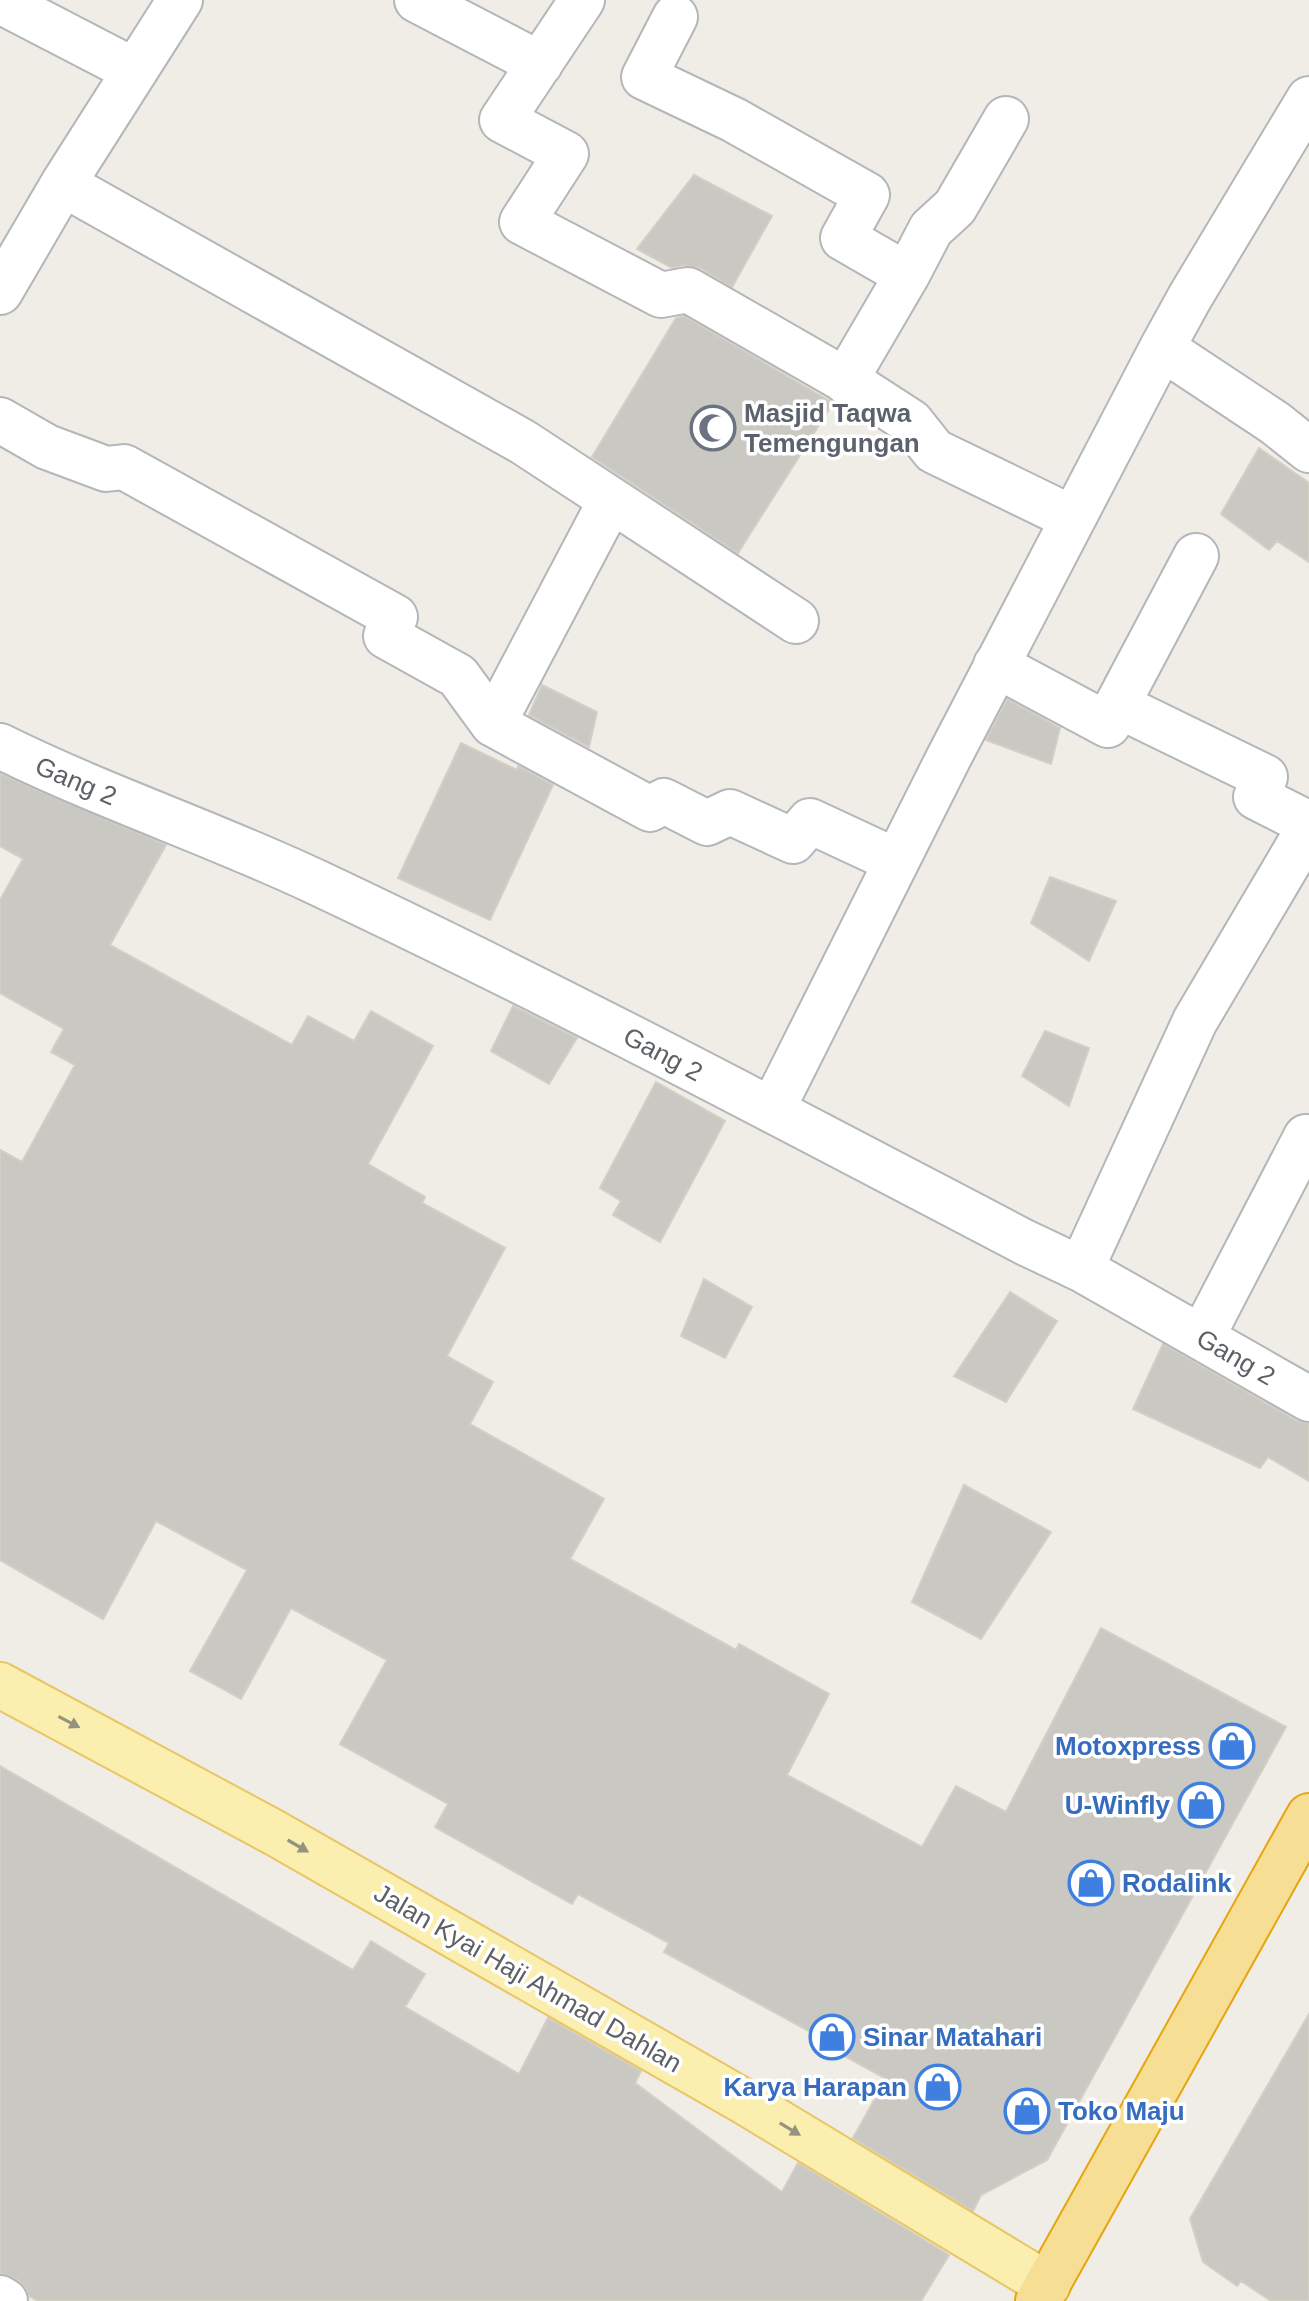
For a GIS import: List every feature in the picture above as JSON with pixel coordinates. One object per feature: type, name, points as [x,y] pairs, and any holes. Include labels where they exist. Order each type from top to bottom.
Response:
[{"type":"highway","points":[[1052,2296],[1309,1816]]},
{"type":"main road","name":"Jalan Kyai Haji Ahmad Dahlan","points":[[0,1685],[288,1840],[745,2102],[1052,2296]]},
{"type":"street","points":[[0,292],[63,184],[180,0]]},
{"type":"street","points":[[417,0],[540,64]]},
{"type":"street","points":[[582,0],[502,120],[566,154],[522,222],[661,295],[688,290],[911,422],[934,451],[1072,518]]},
{"type":"street","points":[[0,1],[135,71]]},
{"type":"street","points":[[675,17],[644,77],[734,120],[867,195],[843,238],[907,275]]},
{"type":"street","points":[[772,1110],[996,665],[1162,348],[1309,99]]},
{"type":"street","points":[[845,381],[931,229],[955,207],[1006,119]]},
{"type":"street","points":[[63,184],[523,442],[796,621]]},
{"type":"street","points":[[1162,348],[1275,423],[1309,450]]},
{"type":"street","points":[[0,420],[47,447],[91,464],[106,469],[124,467],[395,617],[386,636],[458,676],[493,724],[650,809],[664,801],[707,823],[730,812],[793,841],[810,821],[896,861]]},
{"type":"street","points":[[493,724],[611,500]]},
{"type":"street","points":[[996,665],[1108,725],[1196,556]]},
{"type":"street","points":[[1081,1269],[1195,1021],[1309,826],[1256,797],[1265,777],[1117,705]]},
{"type":"street","name":"Gang 2","points":[[0,746],[68,780],[233,844],[589,1015],[1081,1269],[1309,1399]]},
{"type":"street","points":[[1202,1337],[1306,1137]]},
{"type":"street","points":[[0,2298],[5,2301]]},
{"type":"building","points":[[694,175],[772,216],[732,287],[700,268],[684,265],[672,268],[637,249]]},
{"type":"building","name":"Masjid Taqwa Temengungan","points":[[684,316],[833,403],[738,553],[592,457],[676,318]]},
{"type":"building","points":[[1259,448],[1309,483],[1309,562],[1277,541],[1269,550],[1221,514]]},
{"type":"building","points":[[542,685],[597,712],[589,747],[529,715]]},
{"type":"building","points":[[1007,699],[1060,728],[1051,764],[986,740]]},
{"type":"building","points":[[461,743],[517,770],[518,766],[553,785],[490,920],[398,878]]},
{"type":"building","points":[[0,774],[166,845],[110,945],[292,1045],[308,1016],[354,1041],[371,1011],[433,1046],[368,1164],[425,1197],[422,1203],[505,1248],[447,1356],[493,1382],[470,1424],[604,1499],[570,1559],[736,1650],[739,1644],[829,1694],[787,1775],[922,1847],[956,1786],[1006,1812],[1101,1628],[1286,1727],[1047,2160],[981,2195],[973,2211],[853,2138],[886,2079],[814,2039],[816,2035],[664,1952],[669,1943],[578,1894],[572,1904],[435,1827],[448,1804],[340,1744],[387,1660],[291,1608],[241,1699],[190,1671],[247,1570],[156,1521],[103,1619],[0,1560],[0,1150],[22,1162],[75,1065],[51,1052],[64,1029],[0,993],[0,900],[23,859],[0,846]]},
{"type":"building","points":[[1050,877],[1116,901],[1089,961],[1031,923]]},
{"type":"building","points":[[513,1006],[577,1038],[549,1084],[491,1051]]},
{"type":"building","points":[[1045,1031],[1089,1048],[1069,1106],[1022,1076]]},
{"type":"building","points":[[656,1082],[725,1121],[660,1242],[613,1215],[621,1201],[600,1188]]},
{"type":"building","points":[[704,1279],[752,1307],[725,1358],[681,1336]]},
{"type":"building","points":[[1010,1292],[1057,1321],[1006,1402],[954,1376]]},
{"type":"building","points":[[1163,1344],[1297,1421],[1309,1424],[1309,1481],[1268,1457],[1260,1468],[1133,1409]]},
{"type":"building","points":[[964,1485],[1051,1532],[981,1639],[912,1602]]},
{"type":"building","points":[[0,1766],[353,1970],[371,1941],[425,1974],[405,2007],[519,2074],[548,2018],[641,2071],[635,2083],[782,2192],[798,2163],[949,2255],[921,2301],[38,2301],[29,2296],[18,2280],[0,2273]]},
{"type":"building","points":[[1309,2014],[1309,2301],[1271,2301],[1241,2281],[1237,2286],[1203,2262],[1190,2219]]},
{"type":"place","name":"Masjid Taqwa Temengungan","points":[[713,428]]},
{"type":"place","name":"Motoxpress","points":[[1232,1746]]},
{"type":"place","name":"U-Winfly","points":[[1201,1805]]},
{"type":"place","name":"Rodalink","points":[[1091,1883]]},
{"type":"place","name":"Sinar Matahari","points":[[832,2037]]},
{"type":"place","name":"Karya Harapan","points":[[938,2087]]},
{"type":"place","name":"Toko Maju","points":[[1027,2111]]}]
